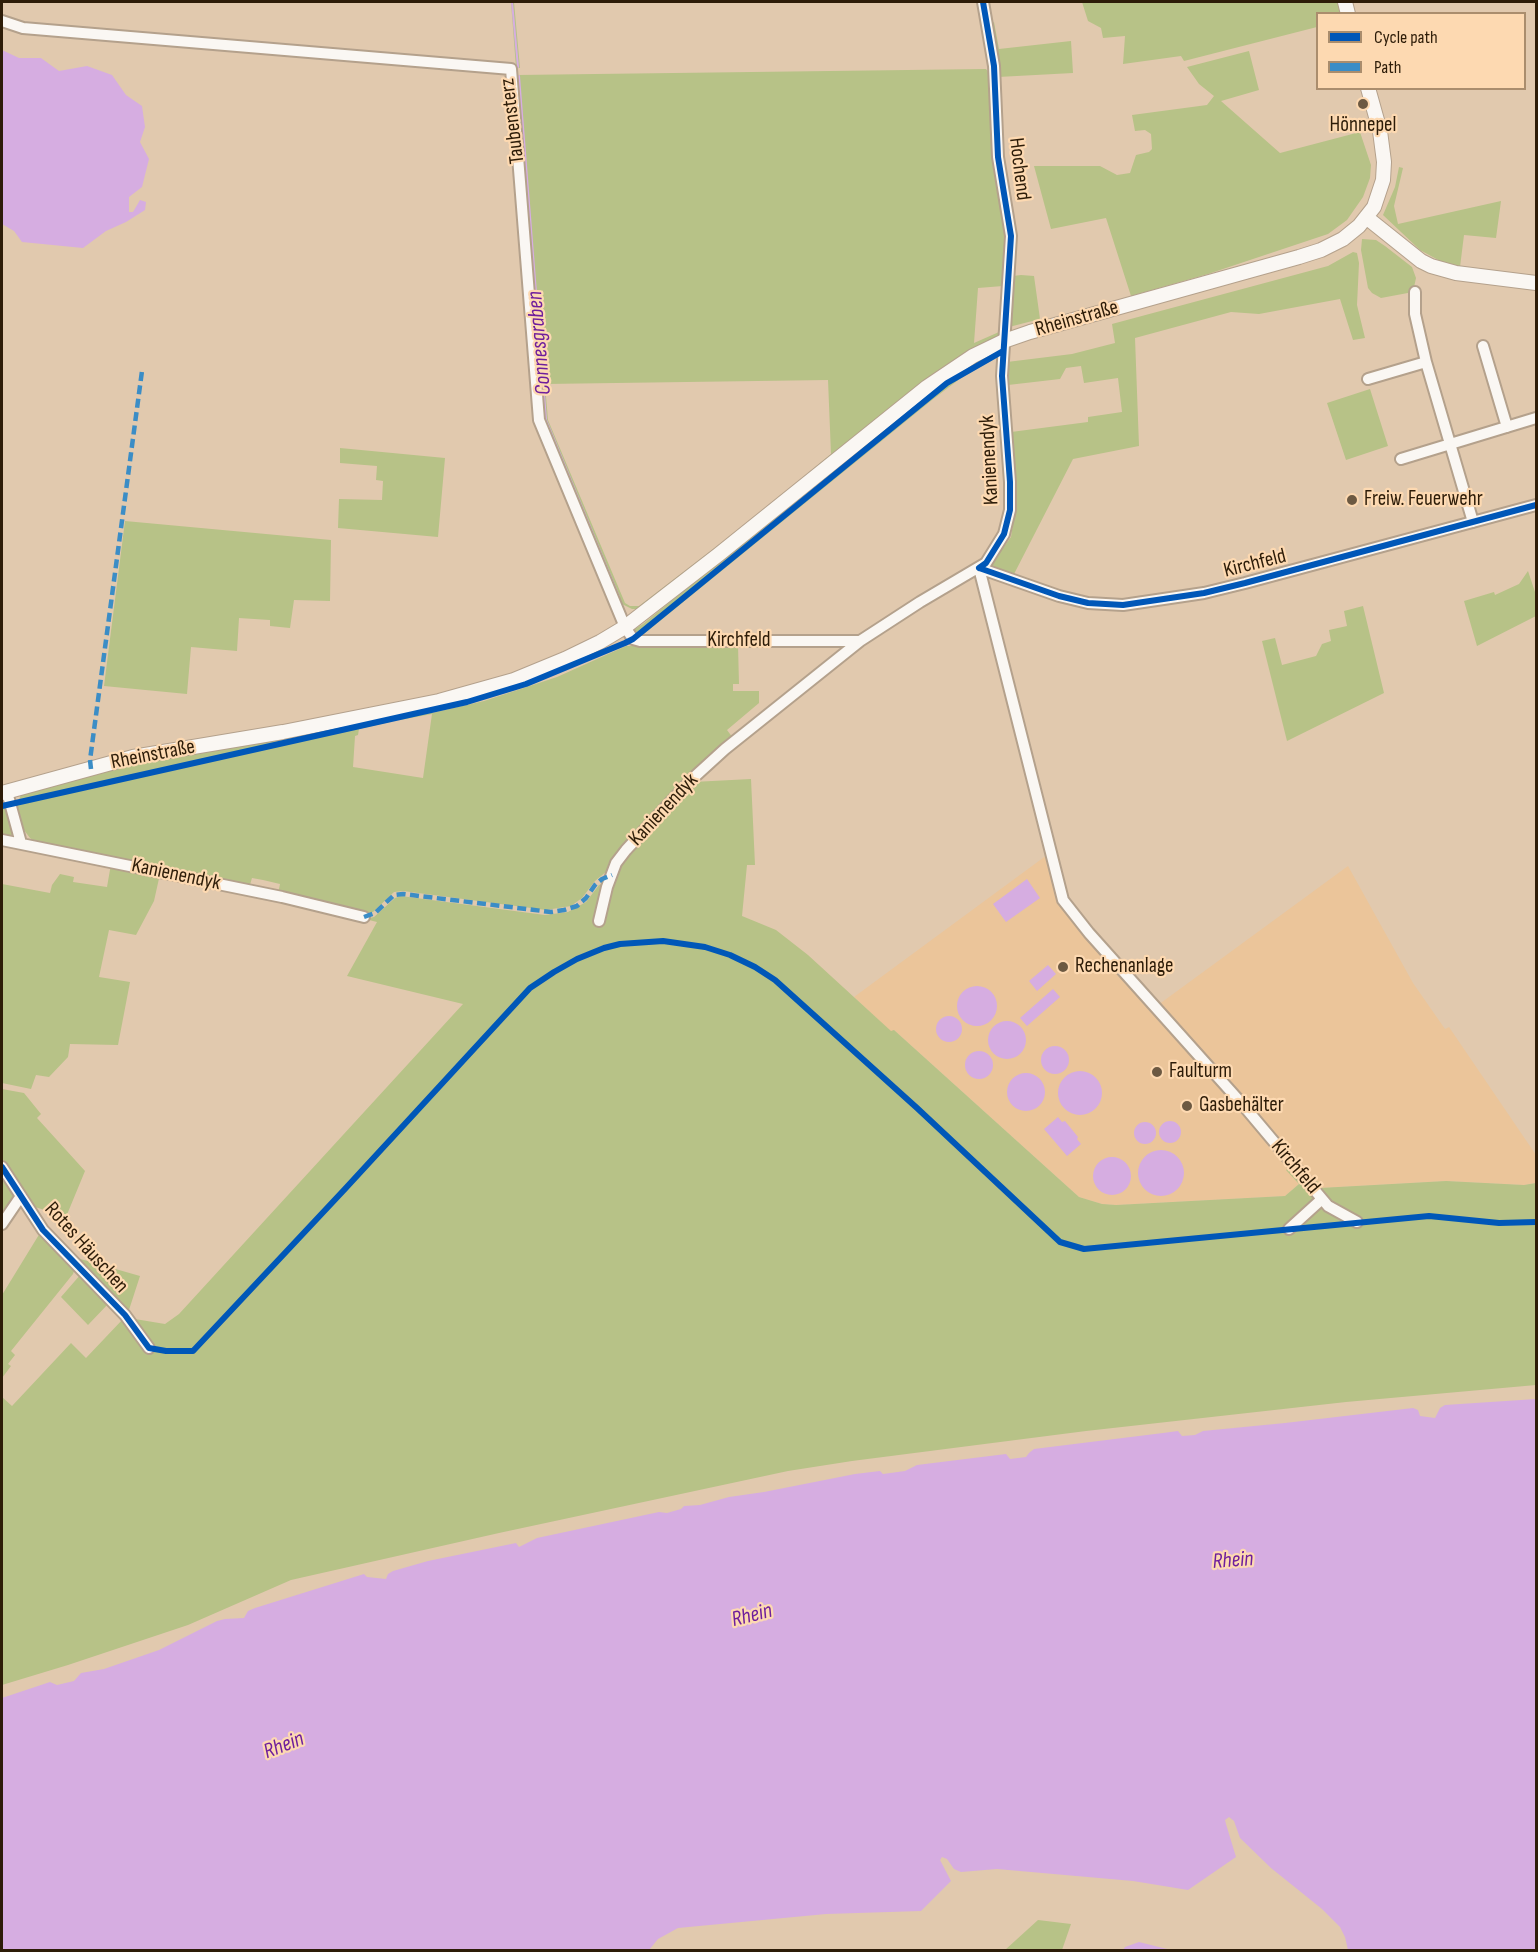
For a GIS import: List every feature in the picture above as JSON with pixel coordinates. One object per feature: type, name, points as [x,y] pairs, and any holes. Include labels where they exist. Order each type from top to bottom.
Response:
[{"type":"main road","name":"Rheinstraße","points":[[4,793],[133,757],[283,732],[439,701],[514,680],[565,660],[625,627],[927,387],[973,356],[1004,341],[1321,250],[1343,239],[1359,226],[1374,207],[1383,180],[1384,162],[1380,131],[1369,90]]},
{"type":"main road","points":[[1366,217],[1421,261],[1431,266],[1456,273],[1536,284]]},
{"type":"street","name":"Hochend","points":[[983,2],[994,66],[998,157],[1011,236],[1004,341]]},
{"type":"street","name":"Taubensterz","points":[[2,21],[23,28],[511,69],[539,420],[625,627]]},
{"type":"street","points":[[1415,292],[1415,314],[1426,362],[1473,522]]},
{"type":"street","name":"Kanienendyk","points":[[599,921],[607,887],[616,863],[691,780],[860,641],[986,563],[1004,534],[1010,510],[1002,375],[1004,341]]},
{"type":"street","points":[[1483,346],[1507,427]]},
{"type":"street","points":[[1368,379],[1426,362]]},
{"type":"street","points":[[1401,459],[1536,418]]},
{"type":"street","name":"Kirchfeld","points":[[979,568],[1059,596],[1088,603],[1124,605],[1204,593],[1330,562],[1536,505]]},
{"type":"street","name":"Kirchfeld","points":[[979,568],[1063,900],[1089,933],[1243,1105],[1328,1206],[1357,1222]]},
{"type":"street","name":"Kirchfeld","points":[[625,627],[633,639],[640,641],[860,641]]},
{"type":"street","points":[[4,793],[21,843]]},
{"type":"street","name":"Kanienendyk","points":[[2,840],[282,897],[364,917]]},
{"type":"street","name":"Rotes Häuschen","points":[[2,1167],[43,1230],[125,1316],[149,1348]]},
{"type":"street","name":"Rotes Häuschen","points":[[2,1224],[21,1196]]},
{"type":"street","points":[[1289,1229],[1322,1199]]},
{"type":"shaded area","points":[[1047,855],[1058,900],[1291,1166],[1287,1170],[1299,1184],[1285,1196],[1116,1205],[1102,1204],[1079,1197],[894,1030],[891,1032],[854,997]]},
{"type":"shaded area","points":[[1348,866],[1413,983],[1445,1029],[1449,1027],[1536,1155],[1536,1183],[1524,1185],[1446,1181],[1320,1188],[1158,1005]]},
{"type":"green space","points":[[511,2],[514,2],[520,68],[516,68]]},
{"type":"green space","points":[[1082,2],[1338,2],[1341,12],[1316,12],[1316,27],[1184,61],[1181,56],[1123,64],[1125,36],[1103,38],[1101,28],[1088,21]]},
{"type":"green space","points":[[994,22],[999,49],[1071,41],[1073,73],[998,77],[990,25]]},
{"type":"green space","points":[[1249,51],[1259,90],[1221,101],[1280,153],[1360,132],[1371,165],[1370,178],[1363,197],[1347,220],[1328,234],[1208,274],[1131,296],[1106,218],[1051,229],[1034,166],[1100,166],[1117,175],[1130,173],[1136,155],[1152,149],[1151,134],[1145,130],[1135,131],[1132,115],[1207,105],[1214,96],[1199,84],[1187,67]]},
{"type":"green space","points":[[986,69],[989,73],[1006,238],[1003,286],[978,288],[974,343],[999,332],[997,339],[640,609],[632,609],[620,603],[545,421],[517,75]],"holes":[[[828,380],[831,454],[755,517],[639,606],[630,606],[625,603],[548,420],[545,384]]]},
{"type":"green space","points":[[1399,167],[1403,168],[1394,206],[1398,224],[1501,201],[1496,238],[1464,235],[1460,267],[1440,261],[1420,250],[1383,215],[1395,187]]},
{"type":"green space","points":[[1362,239],[1376,240],[1412,267],[1416,278],[1413,292],[1381,298],[1372,293],[1368,288],[1361,250]]},
{"type":"green space","points":[[1353,252],[1357,253],[1359,263],[1357,305],[1365,338],[1353,340],[1340,299],[1259,314],[1231,312],[1135,338],[1139,446],[1073,459],[1013,576],[989,567],[1011,537],[1016,480],[1011,432],[1088,422],[1088,417],[1122,412],[1118,378],[1084,383],[1081,366],[1066,368],[1060,379],[1008,385],[1007,362],[1072,354],[1115,343],[1112,324],[1328,266]]},
{"type":"green space","points":[[1013,276],[1034,276],[1040,319],[1009,327]]},
{"type":"green space","points":[[995,353],[996,358],[961,378],[932,400],[639,638],[633,630],[925,393],[960,366]]},
{"type":"green space","points":[[1370,389],[1388,446],[1346,460],[1327,403]]},
{"type":"green space","points":[[340,448],[445,458],[438,537],[338,528],[339,499],[382,500],[383,481],[376,480],[377,466],[340,463]]},
{"type":"green space","points":[[125,521],[331,540],[330,601],[294,600],[290,628],[270,626],[270,620],[239,618],[237,651],[191,647],[187,694],[104,686]]},
{"type":"green space","points":[[1528,571],[1536,595],[1536,616],[1477,646],[1464,601],[1494,592],[1495,595],[1519,584]]},
{"type":"green space","points":[[1363,606],[1384,693],[1287,741],[1262,641],[1275,638],[1282,665],[1316,656],[1322,644],[1331,641],[1329,630],[1347,626],[1344,611]]},
{"type":"green space","points":[[738,645],[739,684],[733,684],[733,691],[759,691],[759,703],[727,730],[733,738],[613,866],[571,906],[546,910],[403,891],[394,892],[373,912],[364,915],[278,894],[280,884],[263,880],[252,878],[249,888],[43,847],[30,838],[24,830],[16,807],[22,792],[124,764],[386,717],[390,722],[359,729],[358,735],[355,736],[353,767],[423,778],[432,714],[400,720],[403,713],[432,707],[432,713],[484,701],[557,677],[626,646]]},
{"type":"green space","points":[[751,779],[755,865],[747,865],[742,916],[776,930],[808,955],[1079,1197],[1102,1204],[1116,1205],[1285,1196],[1299,1184],[1286,1170],[1296,1162],[1312,1180],[1319,1182],[1320,1188],[1446,1181],[1524,1185],[1536,1183],[1536,1385],[1346,1402],[1086,1431],[788,1471],[291,1580],[188,1625],[2,1685],[2,1397],[12,1406],[71,1343],[86,1358],[123,1319],[130,1316],[135,1319],[165,1324],[179,1314],[463,1004],[347,976],[377,922],[365,919],[374,917],[395,898],[401,896],[545,915],[568,912],[586,902],[599,885],[607,882],[620,862],[693,782]]},
{"type":"green space","points":[[2,800],[14,832],[8,839],[2,838]]},
{"type":"green space","points":[[111,864],[160,874],[154,901],[136,935],[109,930],[99,977],[130,982],[118,1045],[70,1044],[68,1057],[49,1077],[36,1075],[31,1089],[2,1083],[2,884],[50,893],[52,885],[60,874],[74,877],[73,882],[107,887]]},
{"type":"green space","points":[[2,1089],[24,1093],[41,1114],[37,1118],[85,1171],[66,1217],[32,1206],[2,1158]]},
{"type":"green space","points":[[2,1176],[16,1197],[2,1220]]},
{"type":"green space","points":[[40,1233],[75,1268],[73,1274],[11,1351],[15,1355],[8,1364],[11,1366],[2,1378],[2,1295]]},
{"type":"green space","points":[[77,1258],[140,1276],[128,1313],[111,1293]]},
{"type":"green space","points":[[81,1274],[109,1303],[88,1325],[61,1297]]},
{"type":"green space","points":[[1038,1920],[1071,1924],[1062,1950],[1005,1950]]},
{"type":"water","points":[[2,50],[19,58],[41,58],[59,71],[87,66],[112,75],[126,95],[142,106],[145,127],[140,142],[149,159],[142,187],[129,197],[129,212],[133,212],[140,200],[146,202],[145,210],[106,231],[83,248],[22,242],[14,231],[2,224]]},
{"type":"water","points":[[1027,879],[1040,898],[1006,922],[993,904]]},
{"type":"water","points":[[1048,965],[1056,974],[1037,991],[1029,981]]},
{"type":"water","points":[[977,986],[991,992],[997,1006],[991,1020],[977,1026],[963,1020],[957,1006],[963,992]]},
{"type":"water","points":[[1053,989],[1060,997],[1027,1026],[1020,1018]]},
{"type":"water","points":[[949,1016],[958,1020],[962,1029],[958,1038],[949,1042],[940,1038],[936,1029],[940,1020]]},
{"type":"water","points":[[1007,1021],[1020,1027],[1026,1040],[1020,1053],[1007,1059],[994,1053],[988,1040],[994,1027]]},
{"type":"water","points":[[1055,1046],[1065,1050],[1069,1060],[1065,1070],[1055,1074],[1045,1070],[1041,1060],[1045,1050]]},
{"type":"water","points":[[979,1051],[989,1055],[993,1065],[989,1075],[979,1079],[969,1075],[965,1065],[969,1055]]},
{"type":"water","points":[[1080,1071],[1096,1077],[1102,1093],[1096,1109],[1080,1115],[1064,1109],[1058,1093],[1064,1077]]},
{"type":"water","points":[[1026,1073],[1039,1079],[1045,1092],[1039,1105],[1026,1111],[1013,1105],[1007,1092],[1013,1079]]},
{"type":"water","points":[[1058,1117],[1062,1122],[1065,1121],[1081,1144],[1067,1156],[1044,1129]]},
{"type":"water","points":[[1170,1121],[1178,1124],[1181,1132],[1178,1140],[1170,1143],[1162,1140],[1159,1132],[1162,1124]]},
{"type":"water","points":[[1145,1122],[1153,1125],[1156,1133],[1153,1141],[1145,1144],[1137,1141],[1134,1133],[1137,1125]]},
{"type":"water","points":[[1161,1150],[1177,1157],[1184,1173],[1177,1189],[1161,1196],[1145,1189],[1138,1173],[1145,1157]]},
{"type":"water","points":[[1112,1157],[1126,1162],[1131,1176],[1126,1190],[1112,1195],[1098,1190],[1093,1176],[1098,1162]]},
{"type":"water","name":"Rhein","points":[[1536,1399],[1536,1950],[1348,1950],[1340,1927],[1322,1909],[1271,1868],[1240,1838],[1234,1821],[1229,1817],[1225,1820],[1236,1857],[1188,1890],[1133,1881],[997,1869],[961,1872],[954,1869],[947,1859],[942,1857],[940,1860],[951,1881],[921,1911],[826,1914],[678,1928],[658,1939],[649,1950],[2,1950],[2,1698],[50,1682],[57,1685],[74,1681],[81,1673],[104,1669],[159,1650],[217,1621],[244,1618],[248,1611],[255,1608],[364,1574],[367,1577],[386,1579],[393,1571],[428,1561],[516,1543],[519,1547],[537,1538],[659,1512],[667,1513],[684,1506],[700,1505],[729,1497],[855,1474],[880,1471],[883,1474],[905,1471],[917,1465],[1006,1454],[1010,1459],[1026,1457],[1034,1449],[1178,1431],[1182,1436],[1195,1435],[1203,1431],[1413,1408],[1418,1410],[1420,1416],[1435,1418],[1440,1408],[1445,1405]]},
{"type":"water","points":[[1139,1942],[1171,1950],[1123,1950]]},
{"type":"waterway","points":[[512,2],[518,67]]},
{"type":"waterway","name":"Connesgraben","points":[[519,76],[546,420],[619,597]]},
{"type":"marked path","points":[[91,769],[90,760],[142,371]]},
{"type":"marked path","points":[[364,917],[375,913],[394,895],[403,894],[551,912],[564,910],[577,906],[595,885],[612,875]]},
{"type":"cycle path","points":[[979,568],[986,563],[1004,534],[1010,510],[1002,376],[1011,236],[998,157],[994,66],[983,2]]},
{"type":"cycle path","points":[[2,806],[467,702],[526,684],[625,643],[633,639],[947,383],[1003,351]]},
{"type":"cycle path","points":[[979,568],[1059,596],[1088,603],[1123,605],[1204,593],[1536,505]]},
{"type":"cycle path","points":[[2,1167],[43,1230],[125,1315],[149,1348],[166,1351],[193,1351],[530,988],[577,959],[604,948],[620,944],[663,941],[705,947],[730,955],[775,980],[917,1108],[1060,1242],[1084,1249],[1429,1216],[1499,1223],[1536,1222]]},
{"type":"place","name":"Hönnepel","points":[[1363,104]]},
{"type":"place","name":"Freiw. Feuerwehr","points":[[1352,500]]},
{"type":"place","name":"Rechenanlage","points":[[1063,967]]},
{"type":"place","name":"Faulturm","points":[[1157,1072]]},
{"type":"place","name":"Gasbehälter","points":[[1187,1106]]}]
